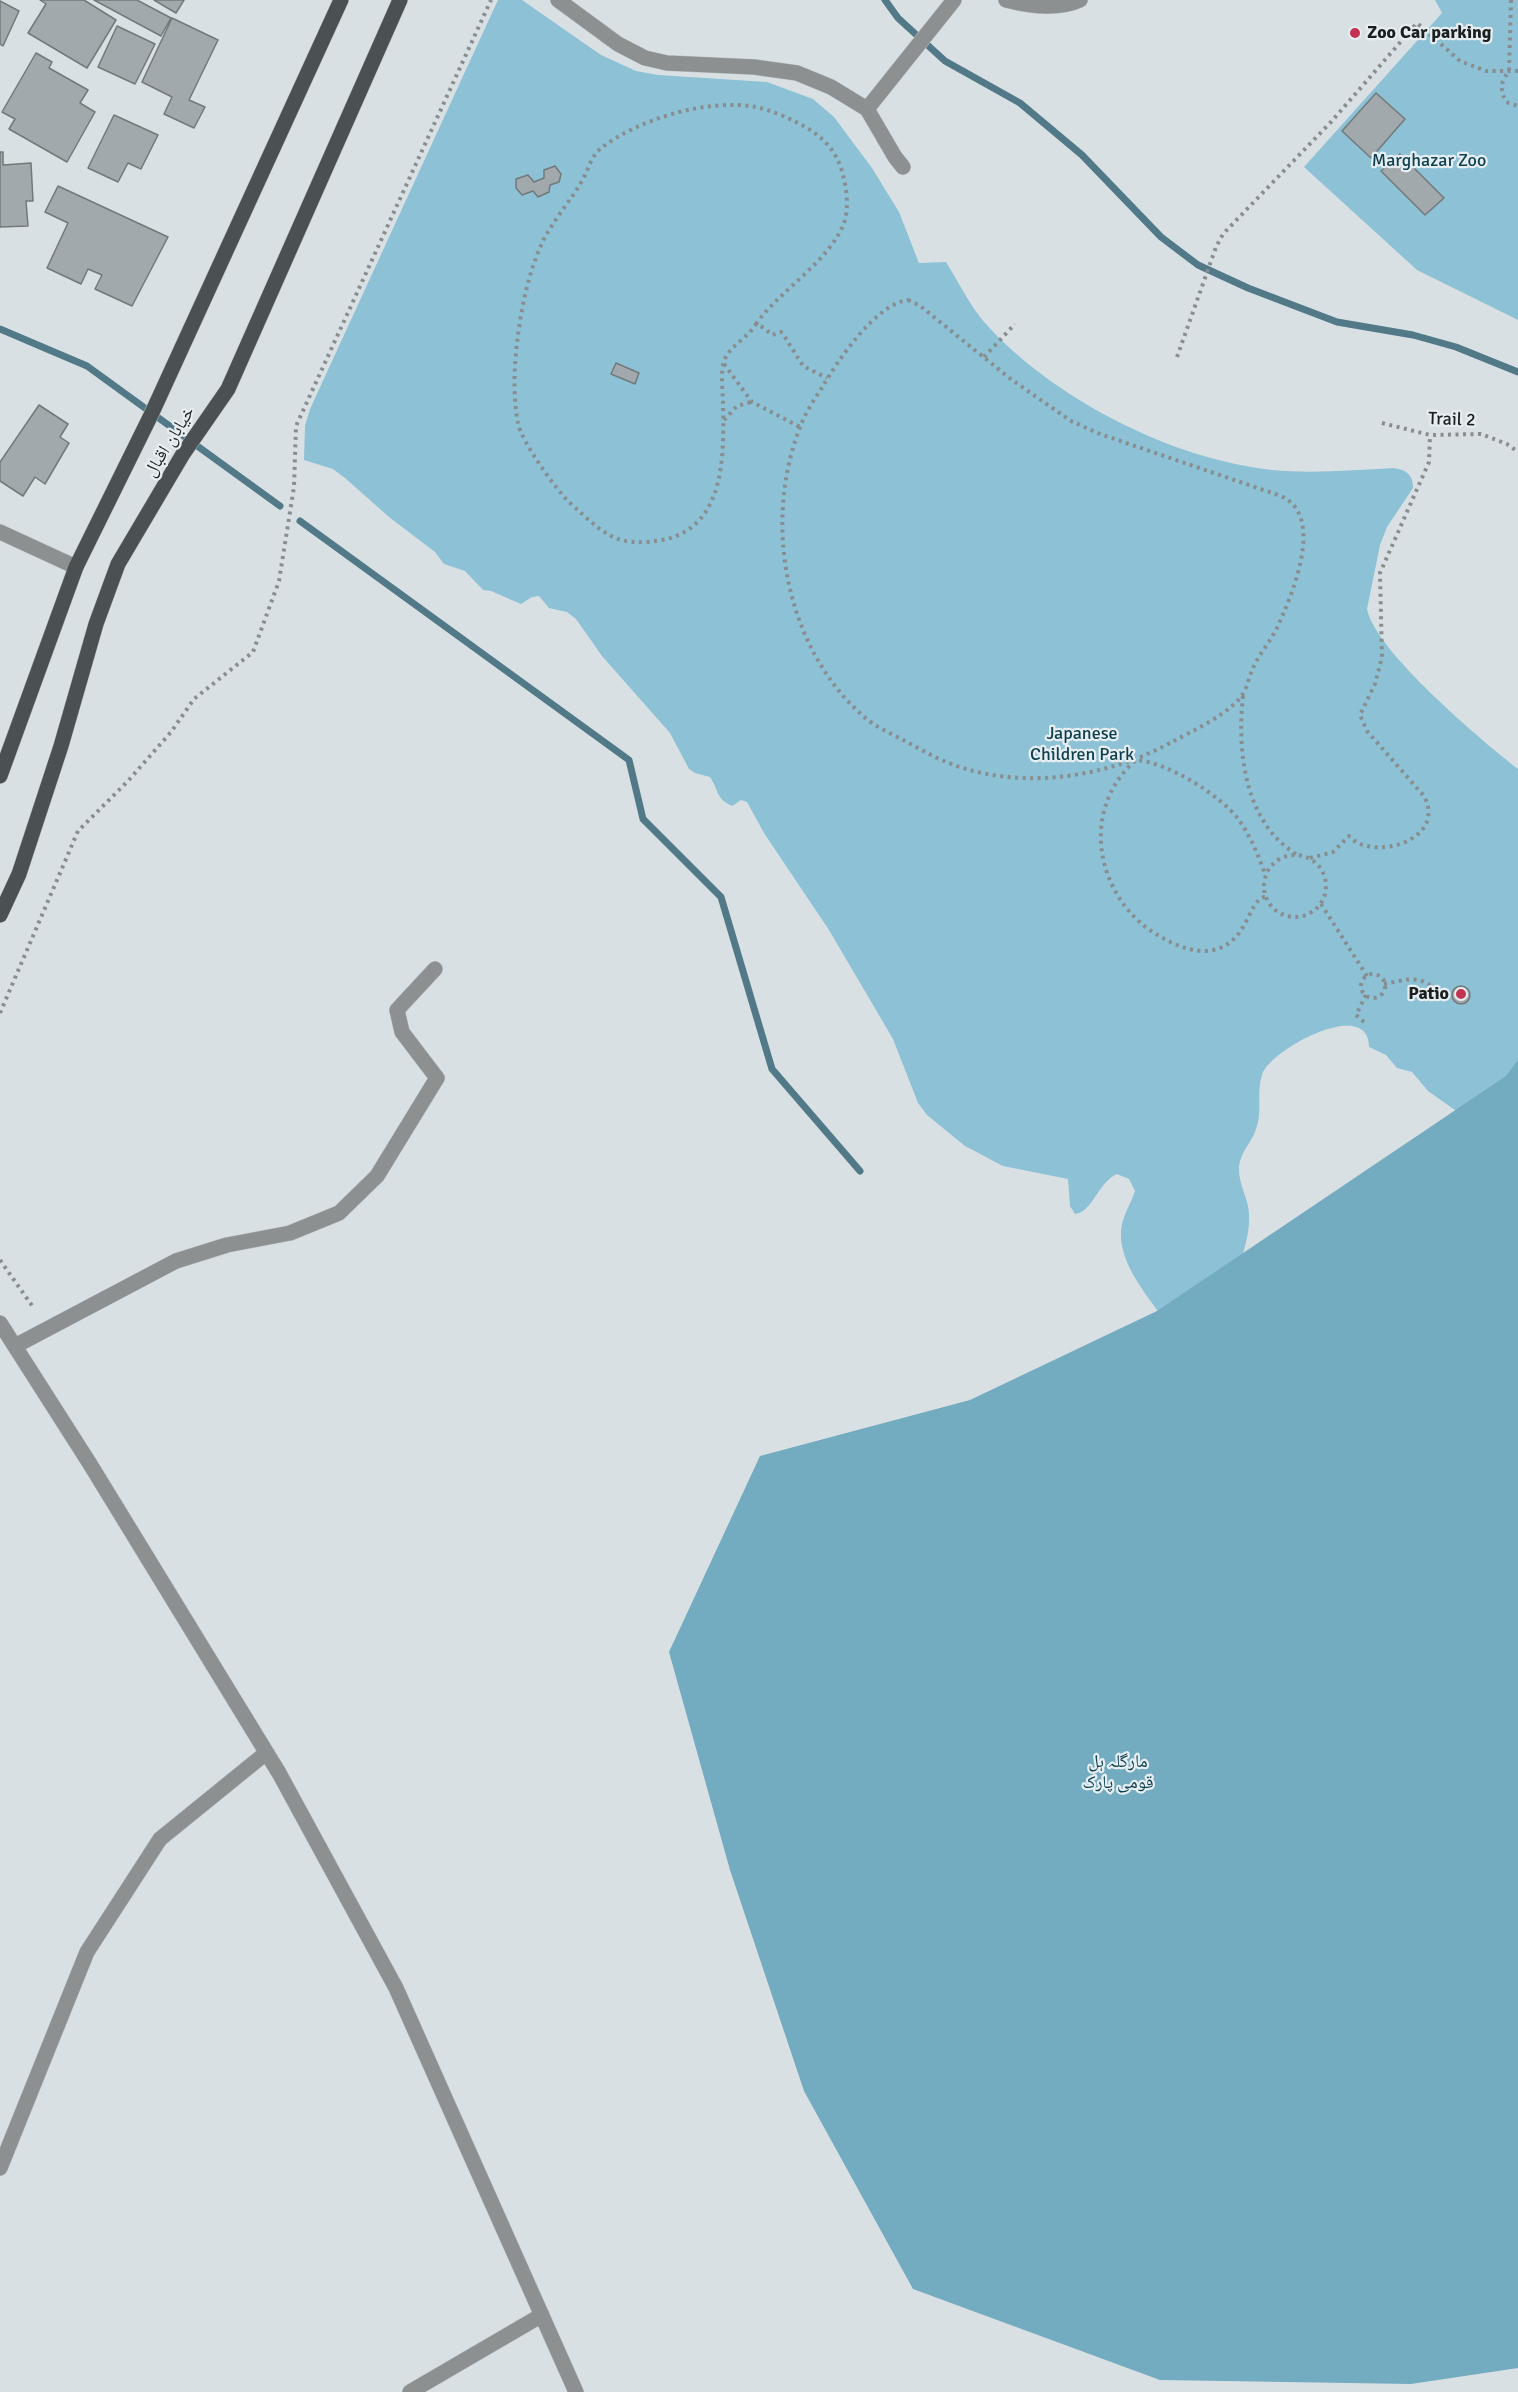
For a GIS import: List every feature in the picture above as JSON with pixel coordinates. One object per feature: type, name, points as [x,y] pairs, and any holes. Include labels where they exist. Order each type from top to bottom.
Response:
[{"type":"main road","name":"خیابان اقبال","points":[[0,776],[76,567],[151,416],[341,0]]},
{"type":"main road","name":"خیابان اقبال","points":[[0,915],[19,874],[61,746],[96,624],[117,564],[183,454],[228,389],[400,0]]},
{"type":"street","points":[[558,0],[618,44],[645,58],[667,63],[754,67],[797,73],[831,87],[867,109],[903,167]]},
{"type":"street","points":[[867,109],[954,0]]},
{"type":"street","points":[[1006,0],[1023,5],[1047,6],[1080,0]]},
{"type":"street","points":[[0,532],[76,567]]},
{"type":"street","points":[[15,1346],[176,1262],[227,1245],[290,1233],[339,1213],[377,1176],[436,1078],[402,1032],[397,1010],[435,969]]},
{"type":"street","points":[[0,1323],[90,1464],[266,1753],[396,1988],[576,2392]]},
{"type":"street","points":[[0,2168],[87,1952],[160,1839],[266,1753]]},
{"type":"street","points":[[410,2392],[542,2315]]},
{"type":"path","points":[[0,1013],[78,831],[128,781],[171,732],[194,699],[253,652],[279,581],[294,487],[296,426],[491,0]]},
{"type":"path","points":[[1511,0],[1509,71],[1502,80],[1501,92],[1506,102],[1518,105]]},
{"type":"path","points":[[1178,357],[1213,256],[1232,224],[1331,122],[1417,23],[1460,61],[1486,71],[1518,71]]},
{"type":"path","points":[[726,106],[762,109],[806,126],[825,141],[839,162],[844,178],[846,204],[842,226],[818,259],[756,324],[748,335],[732,348],[724,363],[721,475],[705,513],[696,525],[682,535],[654,541],[619,540],[599,530],[562,496],[521,432],[516,401],[516,351],[532,273],[544,240],[583,179],[597,151],[651,119],[726,106]]},
{"type":"path","points":[[1136,760],[1161,766],[1180,775],[1230,811],[1252,841],[1266,874],[1265,897],[1270,906],[1286,917],[1306,916],[1321,904],[1326,884],[1318,865],[1310,858],[1290,849],[1264,821],[1249,790],[1241,729],[1244,692],[1253,668],[1277,628],[1296,578],[1304,535],[1303,525],[1295,505],[1281,495],[1205,472],[1083,427],[1033,395],[919,305],[908,300],[901,301],[879,315],[827,378],[801,427],[793,449],[786,492],[783,537],[786,570],[800,620],[817,658],[851,705],[866,719],[929,755],[975,771],[1042,778],[1108,768],[1136,760],[1207,721],[1238,700],[1244,692]]},
{"type":"path","points":[[756,324],[764,327],[772,335],[781,332],[803,366],[827,378]]},
{"type":"path","points":[[984,357],[1015,324]]},
{"type":"path","points":[[724,363],[752,402],[801,427]]},
{"type":"path","points":[[723,422],[736,406],[752,402]]},
{"type":"path","name":"Trail 2","points":[[1382,423],[1430,435],[1481,434],[1507,444],[1518,452]]},
{"type":"path","points":[[1310,858],[1333,852],[1348,836],[1358,844],[1402,843],[1420,833],[1429,820],[1429,806],[1424,796],[1367,730],[1359,715],[1377,677],[1382,657],[1383,606],[1380,573],[1429,462],[1430,435]]},
{"type":"path","points":[[1136,760],[1112,787],[1105,808],[1102,829],[1108,876],[1117,897],[1129,913],[1146,928],[1173,943],[1188,949],[1206,951],[1222,947],[1236,938],[1249,920],[1255,903],[1265,897]]},
{"type":"path","points":[[1266,874],[1279,859],[1299,855]]},
{"type":"path","points":[[1321,904],[1367,976]]},
{"type":"path","points":[[1366,995],[1378,996],[1383,991],[1384,984],[1378,975],[1367,976]]},
{"type":"path","points":[[1366,995],[1361,986],[1367,976]]},
{"type":"path","points":[[1384,984],[1414,979],[1425,981],[1432,987]]},
{"type":"path","points":[[1364,1022],[1356,1015],[1366,995]]},
{"type":"path","points":[[0,1260],[33,1307]]},
{"type":"green space","name":"Japanese Children Park","points":[[498,0],[522,0],[601,55],[636,71],[658,75],[767,82],[813,99],[834,117],[872,168],[899,212],[919,263],[946,262],[985,323],[1012,350],[1079,400],[1116,421],[1194,453],[1233,464],[1302,472],[1394,468],[1408,474],[1413,488],[1387,527],[1380,545],[1367,609],[1374,627],[1409,671],[1480,738],[1518,769],[1518,1105],[1462,1115],[1428,1091],[1412,1072],[1397,1068],[1386,1055],[1369,1047],[1365,1033],[1353,1026],[1318,1032],[1299,1042],[1282,1053],[1262,1075],[1258,1122],[1239,1166],[1249,1221],[1240,1265],[1163,1318],[1135,1278],[1124,1255],[1121,1231],[1135,1191],[1129,1179],[1117,1174],[1110,1178],[1091,1203],[1075,1214],[1070,1206],[1068,1179],[1003,1166],[965,1146],[927,1115],[918,1103],[893,1039],[829,930],[764,833],[747,802],[741,800],[732,806],[720,797],[710,777],[689,769],[670,733],[602,656],[576,619],[567,612],[549,608],[539,596],[532,597],[521,604],[491,591],[483,590],[465,571],[444,564],[435,552],[389,517],[333,469],[304,460],[305,426],[310,409]]},
{"type":"green space","name":"Marghazar Zoo","points":[[1435,0],[1518,0],[1518,320],[1417,270],[1304,167],[1442,13]]},
{"type":"green space","name":"مارگلہ ہل قومی پارک","points":[[1518,1060],[1518,2368],[1411,2384],[1160,2380],[913,2289],[804,2091],[730,1870],[669,1652],[760,1456],[970,1400],[1157,1311],[1506,1076]]},
{"type":"building","points":[[40,0],[84,0],[116,20],[87,68],[28,33],[46,4]]},
{"type":"building","points":[[94,0],[137,0],[171,18],[161,36]]},
{"type":"building","points":[[154,0],[184,0],[176,13]]},
{"type":"building","points":[[0,1],[19,11],[3,46],[0,44]]},
{"type":"building","points":[[172,18],[218,40],[189,100],[205,107],[194,128],[164,114],[172,97],[142,82]]},
{"type":"building","points":[[117,26],[155,44],[135,84],[98,67]]},
{"type":"building","points":[[36,53],[52,62],[49,68],[88,90],[80,103],[95,112],[67,162],[9,129],[15,119],[2,112]]},
{"type":"building","points":[[1376,93],[1405,119],[1371,158],[1342,131]]},
{"type":"building","points":[[114,115],[158,135],[141,169],[128,163],[118,182],[88,168]]},
{"type":"building","points":[[0,152],[3,152],[3,165],[31,163],[33,201],[26,201],[28,226],[0,227]]},
{"type":"building","points":[[1400,154],[1444,198],[1425,215],[1381,171]]},
{"type":"building","points":[[555,166],[561,174],[559,182],[550,185],[549,192],[538,197],[533,191],[522,195],[516,188],[516,179],[528,175],[534,182],[544,178],[544,170]]},
{"type":"building","points":[[58,186],[168,237],[132,306],[95,289],[102,275],[88,269],[81,284],[47,268],[68,223],[45,212]]},
{"type":"building","points":[[616,363],[639,373],[635,384],[611,374]]},
{"type":"building","points":[[39,405],[68,424],[60,437],[69,443],[45,484],[35,477],[23,496],[0,481],[0,462]]},
{"type":"building","name":"Patio","points":[[1461,986],[1467,989],[1470,995],[1467,1001],[1461,1004],[1455,1001],[1452,995],[1455,989]]},
{"type":"waterway","points":[[885,0],[898,18],[945,61],[1020,103],[1082,155],[1161,237],[1198,265],[1248,288],[1337,322],[1413,335],[1456,347],[1518,372]]},
{"type":"waterway","points":[[0,329],[87,366],[280,506]]},
{"type":"waterway","points":[[300,521],[629,760],[643,819],[721,897],[772,1069],[860,1171]]},
{"type":"place","name":"Zoo Car parking","points":[[1355,33]]},
{"type":"place","name":"Patio","points":[[1461,994]]}]
